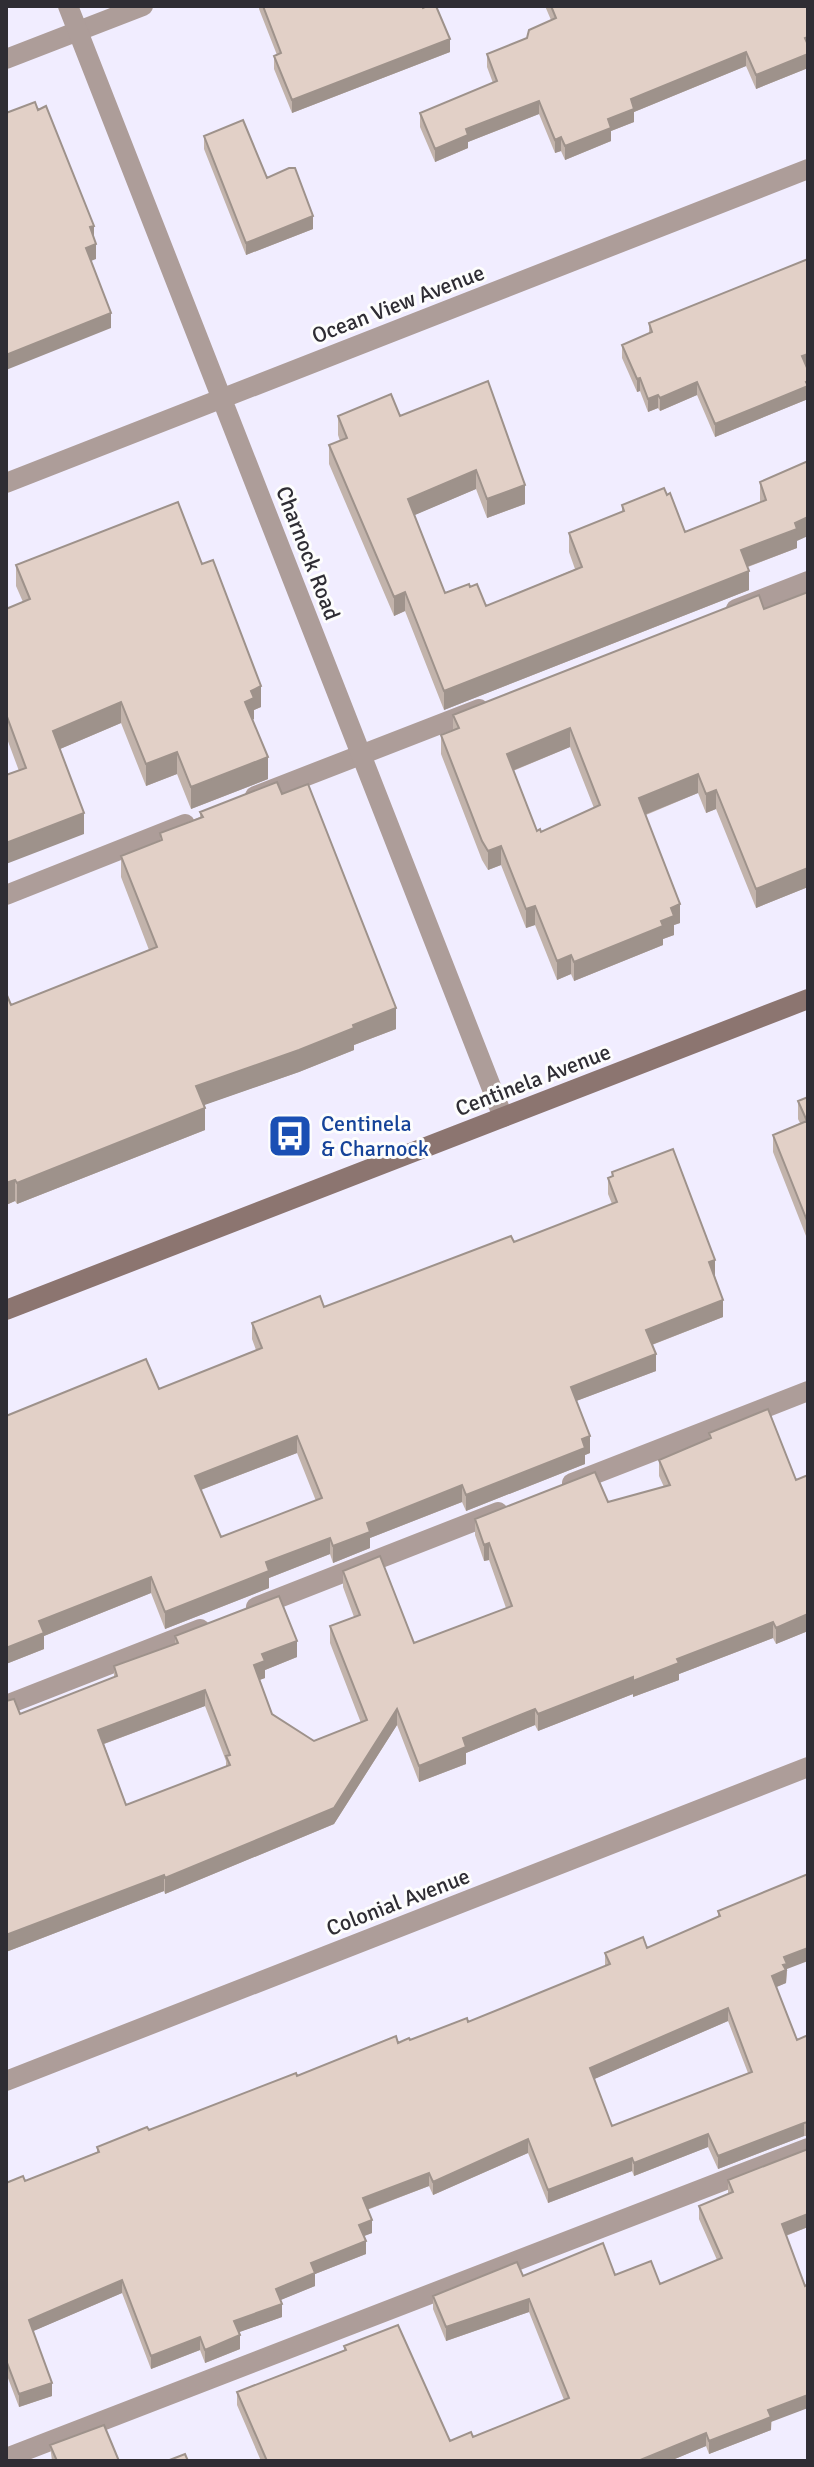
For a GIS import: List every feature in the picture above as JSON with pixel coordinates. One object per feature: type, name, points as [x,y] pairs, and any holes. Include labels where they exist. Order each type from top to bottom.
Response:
[{"type":"main road","name":"Centinela Avenue","points":[[6,1310],[808,999]]},
{"type":"street","name":"Charnock Road","points":[[68,6],[503,1117]]},
{"type":"street","points":[[6,59],[143,6]]},
{"type":"street","name":"Ocean View Avenue","points":[[6,483],[808,169]]},
{"type":"street","points":[[719,615],[808,581]]},
{"type":"street","points":[[235,804],[495,703]]},
{"type":"street","points":[[6,895],[207,816]]},
{"type":"street","points":[[556,1490],[808,1391]]},
{"type":"street","points":[[244,1612],[511,1507]]},
{"type":"street","points":[[6,1705],[214,1623]]},
{"type":"street","name":"Colonial Avenue","points":[[6,2081],[808,1767]]},
{"type":"street","points":[[6,2458],[808,2148]]},
{"type":"building","points":[[263,6],[436,6],[450,39],[292,100],[274,56],[281,53]]},
{"type":"building","points":[[551,6],[808,6],[808,37],[805,38],[808,54],[756,75],[746,52],[631,99],[634,109],[608,119],[611,128],[565,146],[561,137],[555,140],[539,101],[466,129],[468,135],[435,149],[420,113],[497,81],[487,54],[527,38],[529,30],[556,18]]},
{"type":"building","points":[[35,102],[38,110],[46,106],[94,226],[90,227],[96,244],[86,248],[111,313],[6,355],[6,113]]},
{"type":"building","points":[[243,120],[267,178],[295,168],[313,216],[246,243],[204,136]]},
{"type":"building","points":[[808,259],[808,354],[802,356],[808,370],[808,386],[715,424],[697,382],[660,398],[658,395],[648,399],[622,345],[652,332],[649,323]]},
{"type":"building","points":[[488,381],[525,485],[487,499],[476,470],[408,499],[445,593],[477,584],[486,606],[582,567],[569,533],[624,511],[622,505],[664,488],[667,495],[670,493],[685,532],[766,500],[760,482],[808,461],[808,517],[795,523],[797,529],[741,550],[749,571],[444,691],[405,592],[394,597],[329,445],[347,438],[338,416],[391,394],[400,416]]},
{"type":"building","points":[[178,502],[202,564],[213,560],[261,686],[251,691],[254,698],[245,702],[268,757],[191,787],[177,752],[146,764],[121,702],[53,731],[84,813],[6,843],[6,775],[26,768],[6,714],[6,609],[30,599],[16,565]]},
{"type":"building","points":[[808,592],[808,868],[756,889],[716,790],[706,794],[698,774],[639,798],[680,904],[671,908],[674,916],[661,921],[663,926],[574,962],[571,955],[557,961],[535,906],[526,909],[501,846],[488,851],[482,841],[441,735],[459,728],[453,715],[759,595],[764,609]],"holes":[[[570,728],[600,805],[541,832],[540,829],[537,831],[507,754]]]},
{"type":"building","points":[[277,782],[282,794],[308,784],[396,1008],[299,1050],[196,1086],[205,1108],[17,1183],[15,1180],[6,1183],[6,993],[11,1005],[157,947],[121,856],[162,840],[160,833],[203,817],[200,812]]},
{"type":"building","points":[[808,1097],[808,1223],[773,1135],[807,1121],[798,1101]]},
{"type":"building","points":[[673,1149],[715,1260],[709,1262],[723,1300],[646,1330],[656,1354],[571,1387],[590,1436],[582,1439],[585,1448],[466,1495],[462,1485],[367,1523],[370,1532],[333,1546],[330,1538],[266,1562],[269,1571],[165,1612],[151,1577],[39,1621],[44,1633],[6,1648],[6,1416],[146,1359],[159,1389],[262,1348],[252,1323],[320,1296],[324,1307],[511,1236],[514,1242],[617,1202],[608,1178],[613,1176],[612,1172]],"holes":[[[297,1436],[322,1498],[221,1537],[195,1476]]]},
{"type":"building","points":[[768,1409],[796,1480],[808,1475],[808,1614],[776,1628],[773,1622],[677,1659],[679,1663],[633,1681],[633,1677],[538,1714],[535,1709],[463,1738],[466,1747],[419,1766],[397,1709],[334,1808],[165,1878],[164,1875],[6,1935],[6,1701],[14,1699],[20,1714],[117,1676],[114,1666],[178,1643],[175,1636],[279,1596],[297,1641],[262,1654],[265,1661],[254,1665],[272,1714],[314,1741],[367,1720],[330,1626],[360,1615],[343,1571],[380,1556],[414,1643],[512,1606],[489,1543],[484,1545],[475,1519],[595,1472],[608,1502],[670,1485],[659,1460],[711,1438],[709,1433]],"holes":[[[205,1690],[230,1755],[226,1756],[230,1765],[126,1805],[98,1730]]]},
{"type":"building","points":[[808,1874],[808,1948],[784,1957],[786,1970],[772,1976],[797,2040],[808,2035],[808,2122],[718,2156],[708,2134],[634,2163],[632,2158],[548,2190],[528,2139],[433,2182],[429,2173],[363,2198],[372,2220],[359,2225],[366,2241],[311,2263],[315,2273],[276,2289],[282,2304],[234,2321],[240,2335],[205,2350],[200,2337],[151,2356],[122,2280],[29,2320],[52,2383],[19,2394],[6,2360],[6,2183],[23,2176],[25,2181],[99,2152],[97,2147],[147,2127],[149,2130],[296,2073],[297,2076],[396,2036],[398,2043],[467,2018],[468,2022],[610,1964],[605,1953],[643,1937],[647,1948],[720,1916],[718,1911]],"holes":[[[728,2008],[752,2072],[612,2126],[590,2068]]]},
{"type":"building","points":[[808,2149],[808,2214],[782,2224],[805,2286],[808,2284],[808,2395],[768,2410],[771,2417],[709,2441],[706,2433],[638,2461],[267,2461],[237,2392],[346,2350],[344,2346],[398,2325],[450,2441],[471,2432],[473,2437],[569,2398],[529,2299],[446,2327],[433,2296],[517,2262],[523,2276],[603,2243],[615,2275],[651,2261],[660,2284],[722,2258],[699,2206],[733,2192],[728,2180]]},
{"type":"building","points":[[104,2425],[119,2461],[57,2461],[50,2445]]},
{"type":"building","points":[[185,2454],[188,2461],[167,2461]]},
{"type":"place","name":"Centinela & Charnock","points":[[290,1136]]}]
